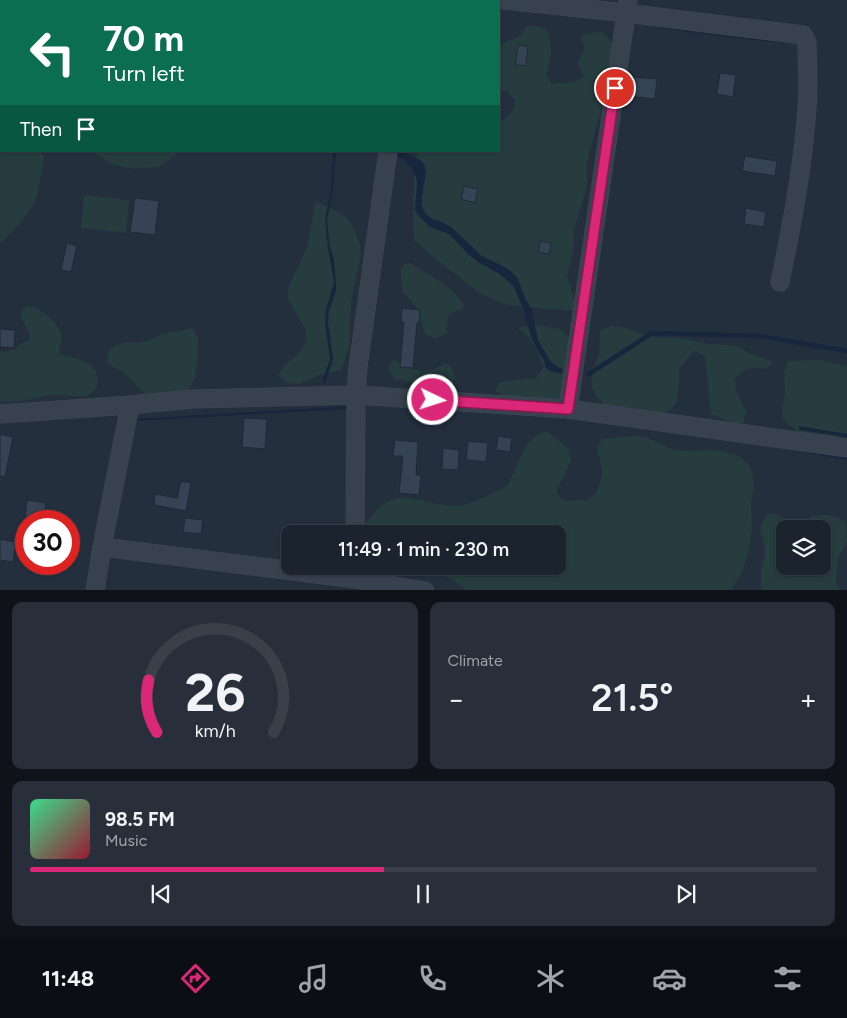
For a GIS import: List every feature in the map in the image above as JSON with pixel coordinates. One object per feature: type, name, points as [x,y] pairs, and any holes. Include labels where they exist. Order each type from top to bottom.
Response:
[{"type":"street","points":[[504,0],[627,6],[803,35],[807,42],[808,105],[793,220],[780,282]]},
{"type":"street","points":[[568,409],[627,6]]},
{"type":"street","points":[[354,525],[358,367],[388,152]]},
{"type":"street","points":[[0,414],[193,399],[356,395],[568,409],[847,448]]},
{"type":"street","points":[[95,590],[130,405]]},
{"type":"street","points":[[102,547],[281,565]]},
{"type":"street","points":[[363,575],[425,590]]},
{"type":"green space","points":[[527,26],[538,26],[548,31],[551,53],[546,75],[552,84],[574,82],[584,76],[577,63],[585,48],[580,36],[602,31],[616,47],[604,88],[602,105],[587,163],[587,186],[574,230],[573,254],[567,275],[577,308],[572,311],[508,305],[481,294],[414,240],[414,167],[418,152],[500,152],[500,121],[511,114],[515,100],[507,91],[500,89],[500,45],[521,35]]},
{"type":"green space","points":[[0,152],[40,152],[44,156],[39,187],[34,203],[23,220],[0,243]]},
{"type":"green space","points":[[94,152],[176,152],[176,155],[158,167],[135,169],[113,165]]},
{"type":"green space","points":[[84,195],[129,200],[126,233],[81,228]]},
{"type":"green space","points":[[316,201],[342,214],[350,222],[360,244],[361,255],[351,301],[349,347],[341,370],[319,375],[299,384],[287,383],[278,375],[285,365],[302,350],[306,339],[305,328],[288,299],[288,288],[307,247]]},
{"type":"green space","points":[[408,262],[446,286],[464,305],[462,310],[451,313],[448,317],[447,334],[435,338],[425,334],[417,308],[402,291],[401,268]]},
{"type":"green space","points":[[28,306],[43,312],[59,329],[61,337],[60,354],[86,362],[94,368],[98,382],[90,394],[77,397],[49,395],[20,401],[0,401],[0,351],[14,350],[25,341],[30,340],[22,318],[23,308]]},
{"type":"green space","points":[[536,325],[559,329],[569,337],[570,393],[549,402],[515,403],[495,391],[500,382],[536,378],[544,367],[530,338],[517,328]]},
{"type":"green space","points":[[611,326],[622,327],[654,337],[731,345],[774,362],[765,369],[751,368],[744,370],[735,380],[736,391],[746,412],[744,423],[733,423],[711,414],[705,356],[694,351],[680,368],[677,402],[670,410],[660,414],[614,414],[597,397],[591,386],[592,374],[599,353],[600,330]]},
{"type":"green space","points":[[192,328],[198,338],[198,362],[194,380],[186,395],[148,397],[127,376],[108,362],[110,351],[116,345],[148,341],[161,335]]},
{"type":"green space","points":[[393,359],[412,369],[418,370],[430,370],[444,364],[450,365],[456,379],[445,392],[434,392],[406,381],[394,379],[388,369]]},
{"type":"green space","points":[[821,360],[847,367],[847,433],[835,438],[800,434],[783,419],[782,407],[785,396],[784,372],[788,361]]},
{"type":"green space","points":[[548,432],[568,448],[571,461],[556,492],[563,501],[587,500],[596,493],[602,471],[597,448],[602,439],[637,436],[648,438],[680,451],[715,450],[739,456],[749,465],[753,476],[752,524],[750,547],[743,570],[731,590],[466,590],[443,575],[566,575],[566,525],[366,525],[371,516],[383,504],[394,499],[406,498],[454,506],[470,503],[500,490],[509,483],[529,442],[538,434]]},
{"type":"green space","points":[[769,513],[778,515],[785,520],[776,520],[776,575],[831,575],[831,520],[808,520],[812,516],[826,515],[834,516],[846,522],[847,542],[839,556],[836,568],[836,580],[840,590],[761,590],[761,570],[765,552],[760,528]]},
{"type":"water","points":[[636,3],[637,5],[803,27],[636,6]]},
{"type":"water","points":[[630,20],[688,31],[785,42],[688,32],[649,25]]},
{"type":"water","points":[[333,152],[336,152],[333,188],[327,221],[330,247],[334,259],[336,284],[328,322],[333,359],[324,385],[323,379],[330,359],[325,323],[326,310],[334,282],[325,220],[331,189]]},
{"type":"water","points":[[391,152],[407,152],[424,164],[426,171],[422,206],[425,213],[432,219],[451,227],[482,256],[511,271],[518,279],[532,311],[538,340],[551,362],[563,369],[562,374],[546,368],[544,360],[530,334],[525,313],[513,285],[469,255],[449,234],[429,226],[418,215],[415,210],[416,177],[405,161]]},
{"type":"water","points":[[350,406],[351,409],[132,421],[133,419]]},
{"type":"water","points":[[799,426],[847,434],[847,437],[799,430]]},
{"type":"water","points":[[785,447],[847,457],[847,460],[784,449]]},
{"type":"building","points":[[518,45],[528,46],[526,66],[515,65]]},
{"type":"building","points":[[720,73],[736,75],[733,97],[717,94]]},
{"type":"building","points":[[630,77],[657,79],[655,99],[628,96]]},
{"type":"building","points":[[745,156],[777,161],[775,176],[742,171]]},
{"type":"building","points":[[464,186],[478,189],[475,203],[461,199]]},
{"type":"building","points":[[135,198],[159,201],[155,235],[130,232]]},
{"type":"building","points":[[746,208],[766,212],[764,227],[744,224]]},
{"type":"building","points":[[540,241],[551,243],[549,254],[538,252]]},
{"type":"building","points":[[67,243],[77,246],[71,272],[61,270]]},
{"type":"building","points":[[402,308],[420,310],[413,368],[400,367],[404,322],[401,322]]},
{"type":"building","points":[[0,329],[15,330],[14,348],[0,347]]},
{"type":"building","points":[[244,418],[267,419],[265,449],[242,447]]},
{"type":"building","points":[[0,434],[13,437],[5,477],[0,476]]},
{"type":"building","points":[[498,436],[512,438],[510,452],[496,450]]},
{"type":"building","points":[[395,440],[418,442],[416,475],[421,475],[419,495],[399,493],[403,456],[393,456]]},
{"type":"building","points":[[468,441],[488,443],[486,462],[466,460]]},
{"type":"building","points":[[443,448],[459,450],[458,470],[442,469]]},
{"type":"building","points":[[181,481],[191,483],[186,511],[154,505],[155,494],[177,498]]},
{"type":"building","points":[[27,500],[46,503],[45,510],[26,510]]},
{"type":"building","points":[[185,518],[203,520],[201,534],[183,532]]},
{"type":"building","points":[[0,539],[15,542],[13,562],[0,560]]},
{"type":"waterway","points":[[589,374],[652,333],[760,336],[847,351]]},
{"type":"route","points":[[433,400],[568,409],[615,88]]}]
